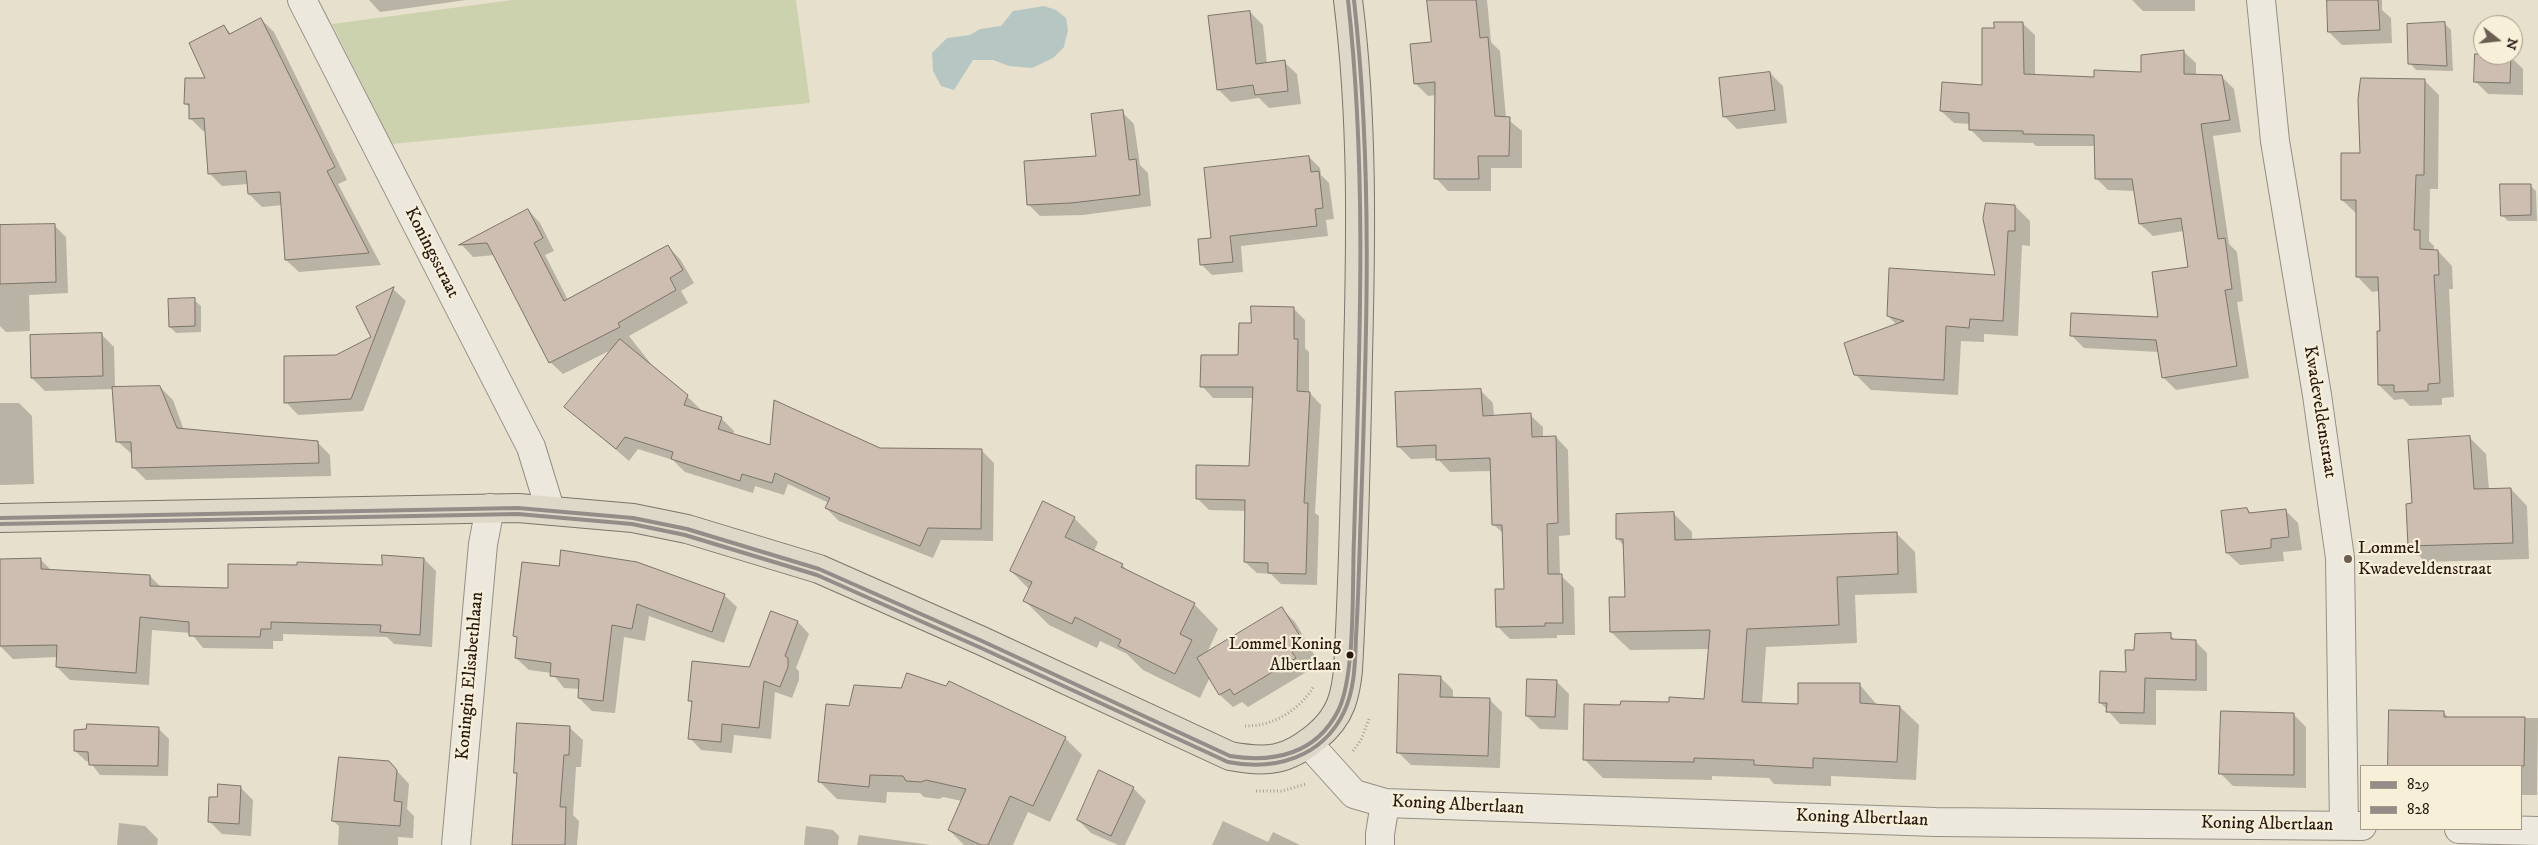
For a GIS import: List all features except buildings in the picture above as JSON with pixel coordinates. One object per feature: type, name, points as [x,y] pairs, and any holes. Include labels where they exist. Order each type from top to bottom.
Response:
[{"type":"main road","points":[[0,518],[490,508],[550,510],[633,518],[687,529],[819,569],[957,629],[1230,756],[1270,760],[1293,753],[1308,743],[1334,717],[1341,704],[1348,670],[1360,271],[1356,96],[1348,0]]},
{"type":"street","name":"Koningsstraat","points":[[302,0],[531,447],[550,510]]},
{"type":"street","name":"Kwadeveldenstraat","points":[[2261,0],[2275,141],[2316,385],[2340,558],[2353,826]]},
{"type":"street","name":"Koningin Elisabethlaan","points":[[456,845],[484,544],[490,508]]},
{"type":"street","name":"Koning Albertlaan","points":[[1308,743],[1354,794],[1385,803],[1936,822],[2353,826]]},
{"type":"street","points":[[1380,845],[1385,803]]},
{"type":"street","points":[[2498,830],[2538,831]]},
{"type":"green space","points":[[512,0],[796,0],[810,103],[392,144],[332,24]]},
{"type":"shaded area","points":[[1044,6],[1056,10],[1066,18],[1068,30],[1064,47],[1053,58],[1032,68],[1009,66],[993,60],[973,60],[954,90],[941,86],[933,71],[932,53],[947,38],[970,35],[980,29],[1001,26],[1013,11]]},
{"type":"transit line","name":"829","points":[[0,518],[518,508],[633,518],[687,529],[819,569],[982,641],[1230,756],[1262,758],[1292,752],[1306,746],[1318,737],[1329,726],[1338,711],[1348,675],[1352,628],[1360,337],[1360,202],[1354,67],[1348,0]]},
{"type":"transit line","name":"828","points":[[0,524],[518,514],[632,524],[685,535],[817,575],[979,647],[1228,762],[1262,764],[1295,758],[1310,750],[1335,728],[1348,703],[1355,666],[1367,269],[1364,134],[1354,0]]},
{"type":"place","name":"Lommel Kwadeveldenstraat","points":[[2348,559]]},
{"type":"place","name":"Lommel Koning Albertlaan","points":[[1350,655]]}]
